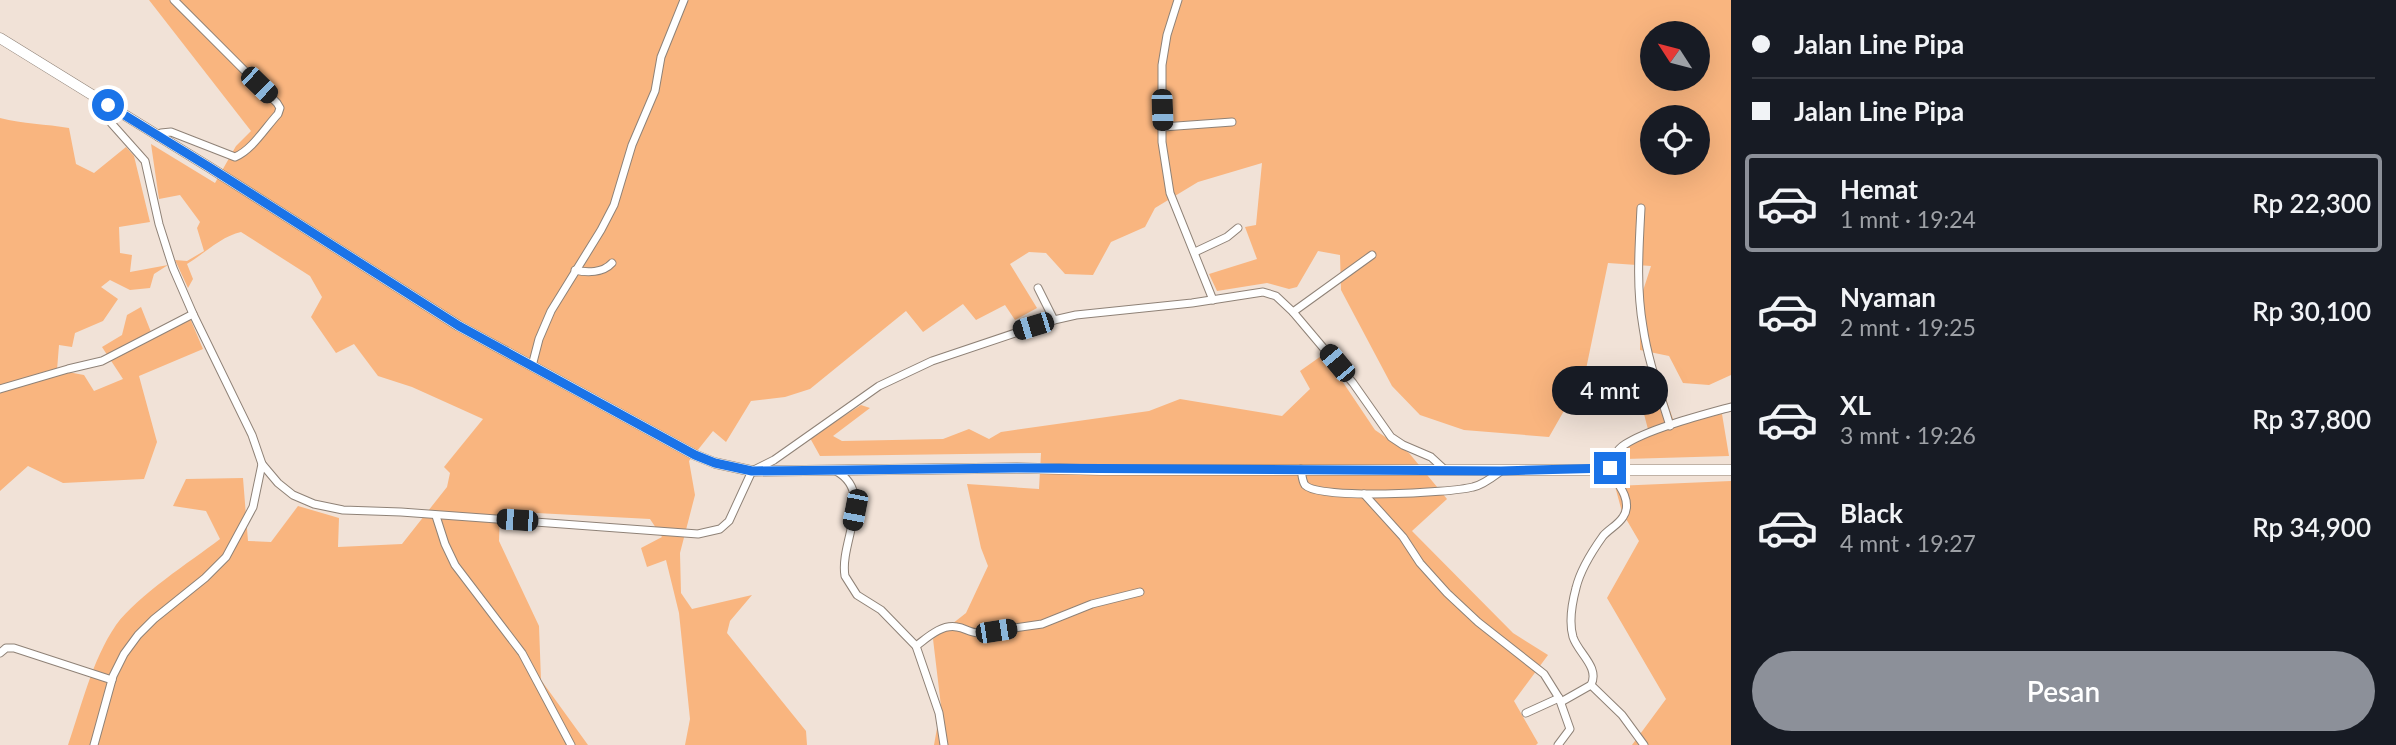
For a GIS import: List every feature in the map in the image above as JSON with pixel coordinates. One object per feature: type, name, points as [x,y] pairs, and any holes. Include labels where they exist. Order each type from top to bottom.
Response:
[{"type":"main road","points":[[0,38],[209,167],[417,301],[695,455],[715,463],[752,471],[1017,468],[1731,470]]},
{"type":"street","points":[[158,137],[161,133],[171,132],[235,157],[252,144],[278,114],[280,108],[174,0]]},
{"type":"street","points":[[532,366],[539,339],[551,311],[601,230],[620,190],[632,145],[655,91],[661,57],[684,0]]},
{"type":"street","points":[[1178,0],[1167,34],[1162,65],[1162,142],[1170,193],[1213,300]]},
{"type":"street","points":[[108,105],[108,119],[145,161],[164,241],[193,314],[252,435],[262,464],[285,489],[314,504],[343,510],[698,534],[720,529],[729,521],[752,471],[774,460],[891,379],[932,361],[1054,320],[1263,292],[1276,296],[1293,312],[1353,383],[1391,437],[1431,457],[1444,469]]},
{"type":"street","points":[[1163,127],[1231,122]]},
{"type":"street","points":[[1641,208],[1639,271],[1642,325],[1670,426]]},
{"type":"street","points":[[1195,252],[1227,237],[1238,228]]},
{"type":"street","points":[[1293,312],[1372,255]]},
{"type":"street","points":[[575,270],[601,271],[612,263]]},
{"type":"street","points":[[1038,288],[1054,320]]},
{"type":"street","points":[[0,389],[102,362],[193,314]]},
{"type":"street","points":[[1591,685],[1593,671],[1574,639],[1572,612],[1578,579],[1601,539],[1621,520],[1627,506],[1624,493],[1609,468],[1616,453],[1623,445],[1670,426],[1731,407]]},
{"type":"street","points":[[94,745],[112,680],[124,654],[154,618],[205,578],[226,556],[253,507],[262,464]]},
{"type":"street","points":[[1301,469],[1303,482],[1312,489],[1342,494],[1471,488],[1479,486],[1501,471]]},
{"type":"street","points":[[835,470],[847,479],[855,496],[845,576],[857,594],[881,610],[916,646],[939,713],[944,745]]},
{"type":"street","points":[[1364,494],[1404,537],[1436,583],[1478,622],[1538,668],[1549,680],[1560,700],[1570,729],[1558,745]]},
{"type":"street","points":[[436,516],[455,565],[522,653],[571,745]]},
{"type":"street","points":[[916,646],[943,628],[957,627],[971,633],[979,633],[1042,624],[1092,604],[1140,592]]},
{"type":"street","points":[[0,653],[6,648],[14,648],[112,680]]},
{"type":"street","points":[[1526,713],[1591,685]]},
{"type":"street","points":[[1591,685],[1622,715],[1644,745]]},
{"type":"shaded area","points":[[149,0],[1731,0],[1731,375],[1709,385],[1683,383],[1669,356],[1640,350],[1640,300],[1651,266],[1608,263],[1585,374],[1549,437],[1464,430],[1420,415],[1392,386],[1341,290],[1340,255],[1318,251],[1297,287],[1289,289],[1267,283],[1217,291],[1209,274],[1257,259],[1245,227],[1256,225],[1262,163],[1198,182],[1155,208],[1145,227],[1111,242],[1093,275],[1065,274],[1046,253],[1029,252],[1010,264],[1037,308],[1015,320],[1005,305],[976,320],[963,304],[923,332],[906,311],[810,389],[785,397],[751,401],[726,442],[713,431],[689,461],[695,495],[680,553],[681,593],[692,609],[752,595],[730,621],[727,633],[806,731],[807,745],[685,745],[690,719],[679,613],[666,560],[647,567],[641,548],[662,537],[650,519],[500,511],[499,541],[539,626],[541,680],[588,745],[68,745],[100,653],[116,625],[137,602],[220,539],[206,511],[173,506],[186,479],[243,478],[248,541],[271,542],[298,506],[339,518],[338,547],[402,544],[447,487],[450,473],[444,467],[483,419],[412,387],[378,376],[354,344],[336,353],[311,317],[322,297],[310,276],[241,232],[220,241],[187,264],[193,279],[188,288],[175,260],[187,261],[204,251],[197,228],[200,222],[180,195],[159,199],[151,144],[215,183],[236,146],[251,131]]},
{"type":"shaded area","points":[[0,118],[69,128],[76,164],[94,173],[126,147],[134,156],[150,222],[119,227],[120,253],[132,255],[130,272],[168,265],[154,274],[150,288],[130,290],[110,280],[101,287],[118,299],[103,321],[75,333],[72,347],[59,345],[57,370],[84,375],[94,391],[123,379],[102,347],[122,335],[127,315],[141,307],[151,332],[189,316],[203,349],[139,376],[157,442],[144,479],[63,483],[28,466],[0,491]]},
{"type":"shaded area","points":[[1324,354],[1375,430],[1409,453],[1447,499],[1412,531],[1513,633],[1548,655],[1514,701],[1538,743],[934,745],[941,706],[933,639],[966,613],[988,566],[981,548],[967,484],[1039,489],[1041,453],[820,456],[810,438],[861,405],[870,408],[833,436],[842,441],[943,439],[969,429],[989,439],[1001,432],[1149,411],[1180,399],[1282,416],[1310,389],[1300,371]]},
{"type":"shaded area","points":[[1657,373],[1674,422],[1722,414],[1729,456],[1625,459],[1624,444],[1649,433],[1635,380]]},
{"type":"shaded area","points":[[1731,481],[1731,745],[1632,745],[1666,699],[1607,598],[1639,541],[1622,512],[1615,486]]},
{"type":"route","points":[[108,105],[459,326],[607,408],[715,463],[752,471],[1017,468],[1501,471],[1610,468]]}]
